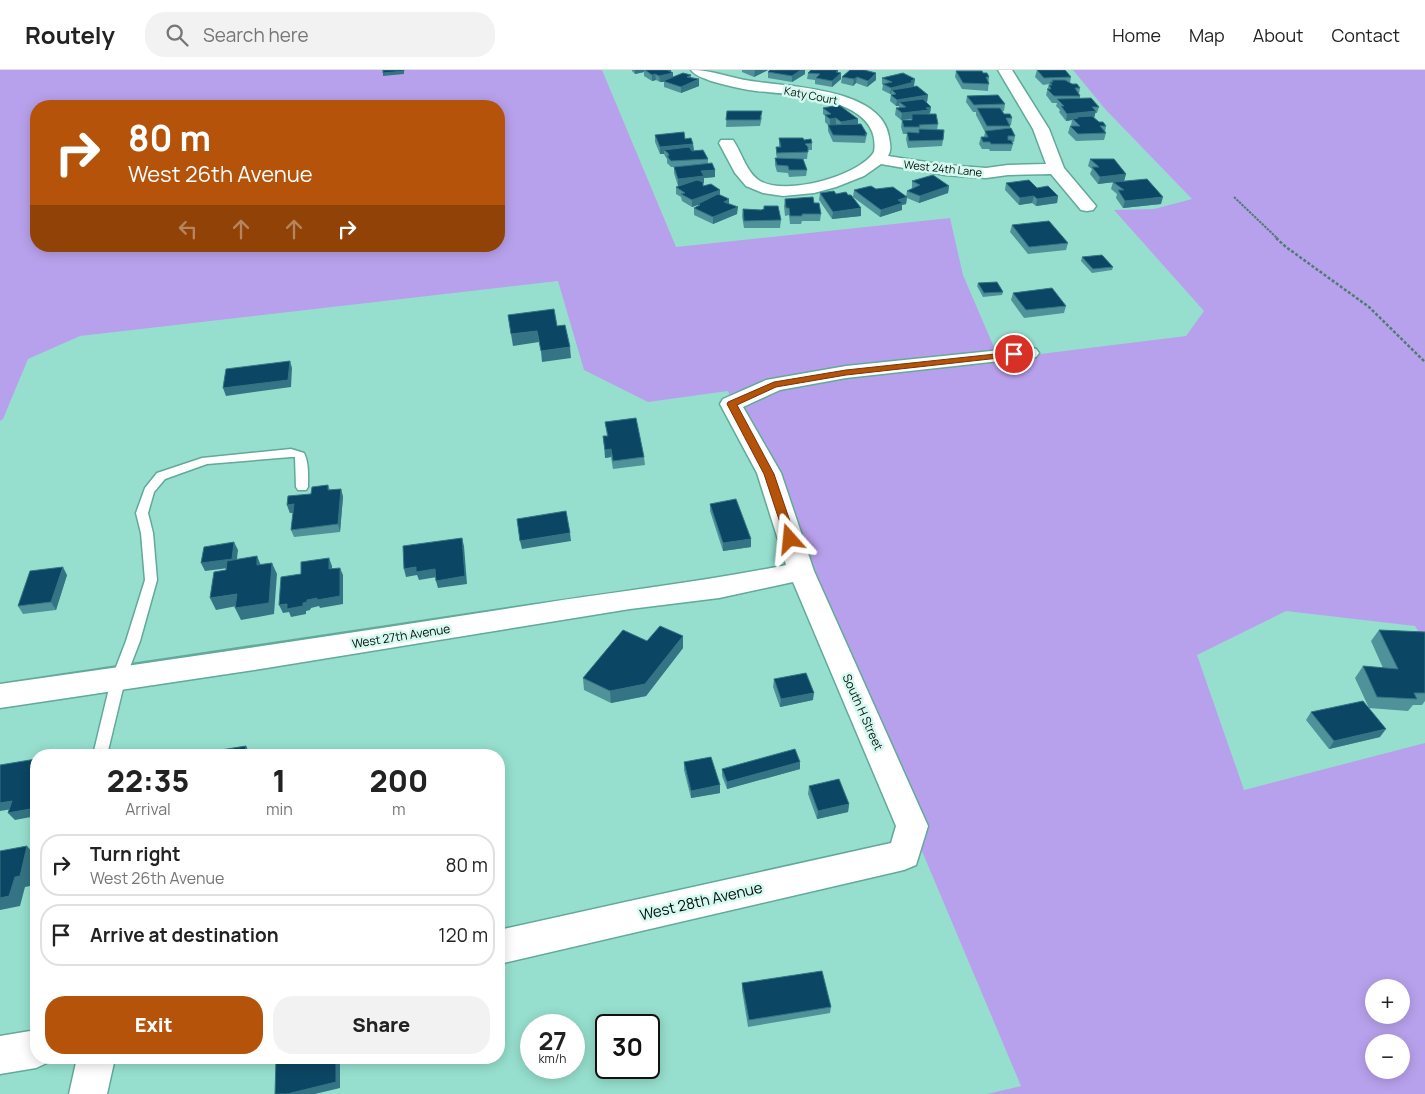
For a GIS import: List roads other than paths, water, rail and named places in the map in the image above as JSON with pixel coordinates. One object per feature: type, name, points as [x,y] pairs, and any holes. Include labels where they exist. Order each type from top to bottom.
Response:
[{"type":"street","name":"Katy Court","points":[[698,70],[724,80],[754,86],[809,92],[849,103],[877,124],[884,138],[880,156]]},
{"type":"street","points":[[1005,70],[1041,129],[1056,169],[1087,206]]},
{"type":"street","points":[[727,143],[751,182],[757,187],[774,190],[792,191],[838,182],[859,173],[880,156]]},
{"type":"street","name":"West 24th Lane","points":[[880,156],[945,170],[986,173],[1008,170],[1056,169]]},
{"type":"street","name":"South H Street","points":[[904,855],[912,826],[801,572],[769,474],[731,404],[774,384],[846,372],[1029,353]]},
{"type":"street","name":"West 27th Avenue","points":[[0,696],[118,680],[630,599],[719,588],[801,572]]},
{"type":"street","name":"West 28th Avenue","points":[[505,946],[904,855]]},
{"type":"street","points":[[0,1055],[30,1050]]},
{"type":"street","points":[[88,1094],[95,1064]]},
{"type":"lane","points":[[101,749],[118,680],[133,641],[151,580],[142,513],[149,491],[161,476],[180,468],[206,461],[291,453],[300,455],[302,462],[302,487]]}]
